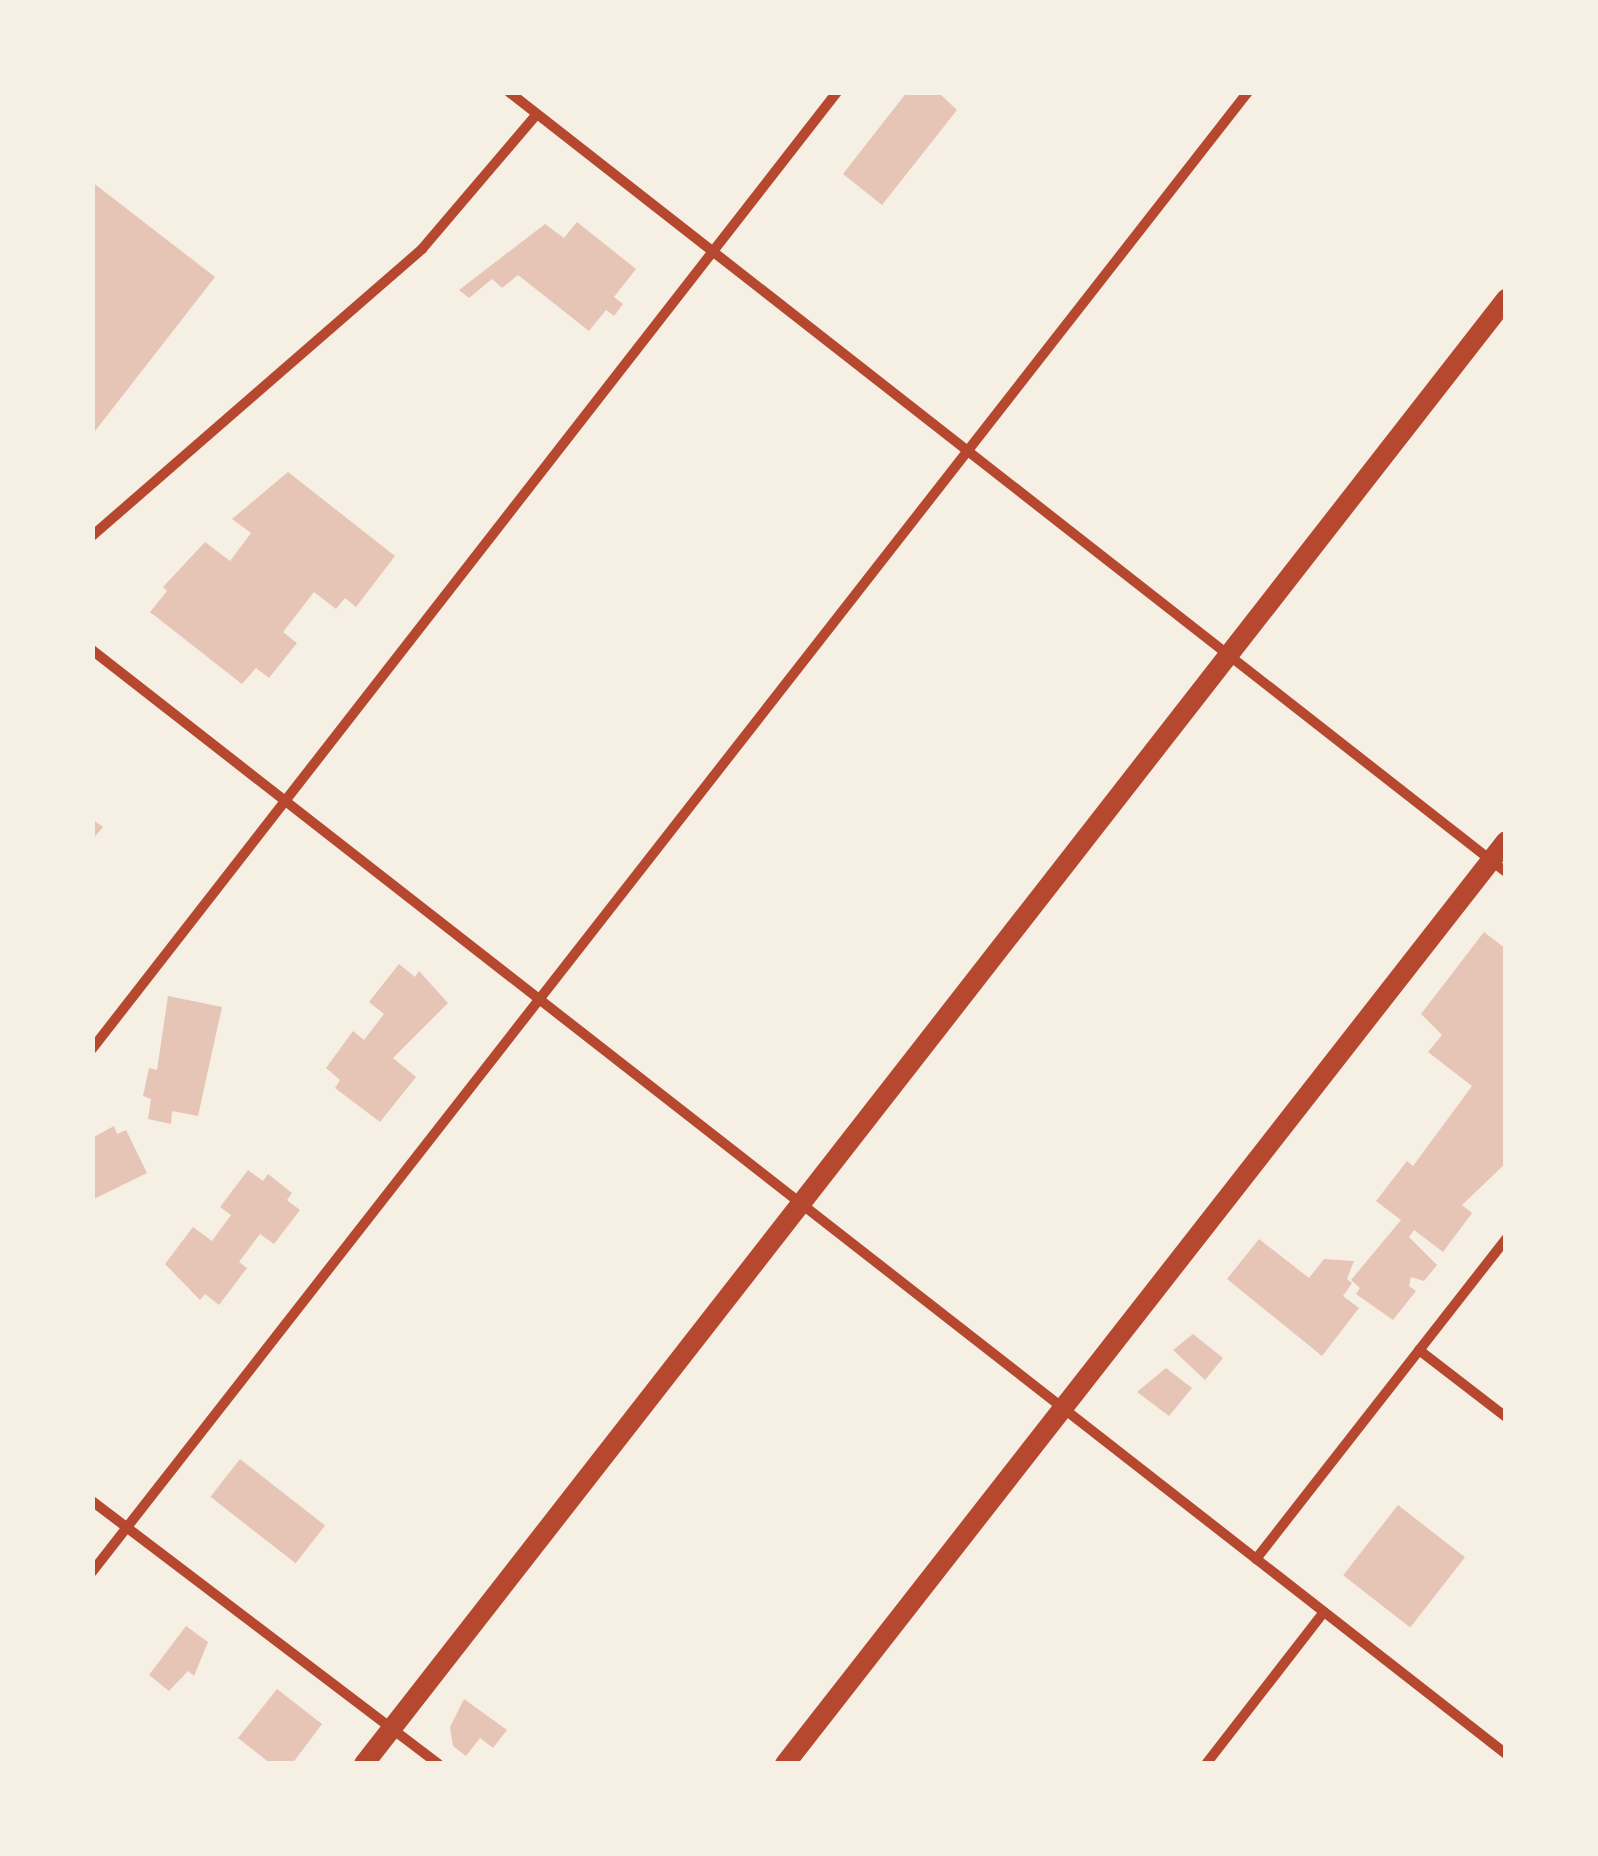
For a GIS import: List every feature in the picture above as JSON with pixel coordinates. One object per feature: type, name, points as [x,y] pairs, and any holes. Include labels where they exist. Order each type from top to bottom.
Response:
[{"type":"main road","points":[[364,1764],[1506,299]]},
{"type":"main road","points":[[785,1764],[1063,1409],[1498,866],[1506,841]]},
{"type":"street","points":[[509,92],[1498,866]]},
{"type":"street","points":[[92,1049],[837,92]]},
{"type":"street","points":[[92,1572],[1248,92]]},
{"type":"street","points":[[92,536],[456,217],[537,114]]},
{"type":"street","points":[[92,650],[1506,1754]]},
{"type":"street","points":[[1256,1559],[1506,1239]]},
{"type":"street","points":[[1419,1350],[1506,1417]]},
{"type":"street","points":[[92,1501],[438,1764]]},
{"type":"street","points":[[1206,1764],[1324,1612]]},
{"type":"building","points":[[907,92],[938,92],[957,110],[882,205],[843,174]]},
{"type":"building","points":[[92,182],[215,277],[92,435]]},
{"type":"building","points":[[577,222],[636,269],[614,297],[623,304],[614,316],[606,310],[589,331],[518,275],[502,288],[492,279],[469,298],[459,290],[545,224],[564,238]]},
{"type":"building","points":[[288,472],[395,556],[356,607],[345,598],[336,609],[314,592],[283,632],[297,643],[269,678],[256,668],[242,684],[150,612],[167,591],[163,587],[205,542],[230,561],[251,533],[232,519]]},
{"type":"building","points":[[92,819],[103,827],[92,840]]},
{"type":"building","points":[[1484,932],[1506,949],[1506,1163],[1462,1205],[1472,1213],[1443,1252],[1414,1230],[1409,1237],[1437,1265],[1424,1281],[1411,1277],[1409,1286],[1416,1291],[1393,1320],[1356,1294],[1360,1288],[1351,1280],[1401,1220],[1376,1201],[1407,1161],[1413,1166],[1472,1086],[1428,1052],[1442,1035],[1421,1014]]},
{"type":"building","points":[[399,964],[415,977],[419,971],[448,1003],[393,1058],[416,1077],[380,1122],[335,1088],[340,1080],[326,1068],[353,1031],[364,1040],[384,1014],[369,1002]]},
{"type":"building","points":[[168,996],[222,1007],[198,1116],[172,1111],[171,1124],[148,1119],[151,1099],[143,1096],[149,1068],[157,1070]]},
{"type":"building","points":[[114,1126],[117,1134],[126,1130],[147,1173],[92,1200],[92,1138]]},
{"type":"building","points":[[248,1170],[263,1181],[268,1174],[292,1193],[287,1200],[300,1210],[274,1244],[260,1234],[239,1262],[247,1268],[219,1305],[205,1294],[200,1300],[165,1264],[193,1227],[212,1241],[231,1215],[220,1207]]},
{"type":"building","points":[[1259,1239],[1309,1278],[1324,1259],[1354,1261],[1347,1279],[1352,1283],[1343,1296],[1359,1308],[1322,1356],[1227,1279]]},
{"type":"building","points":[[1193,1334],[1223,1358],[1205,1380],[1173,1350]]},
{"type":"building","points":[[1166,1368],[1192,1388],[1169,1416],[1137,1392]]},
{"type":"building","points":[[240,1459],[325,1525],[296,1563],[210,1497]]},
{"type":"building","points":[[1398,1505],[1465,1557],[1410,1627],[1343,1575]]},
{"type":"building","points":[[186,1626],[208,1642],[194,1676],[188,1671],[169,1691],[149,1675]]},
{"type":"building","points":[[277,1689],[322,1724],[292,1764],[271,1764],[238,1738]]},
{"type":"building","points":[[464,1699],[507,1730],[493,1748],[480,1738],[466,1756],[453,1746],[450,1727]]}]
